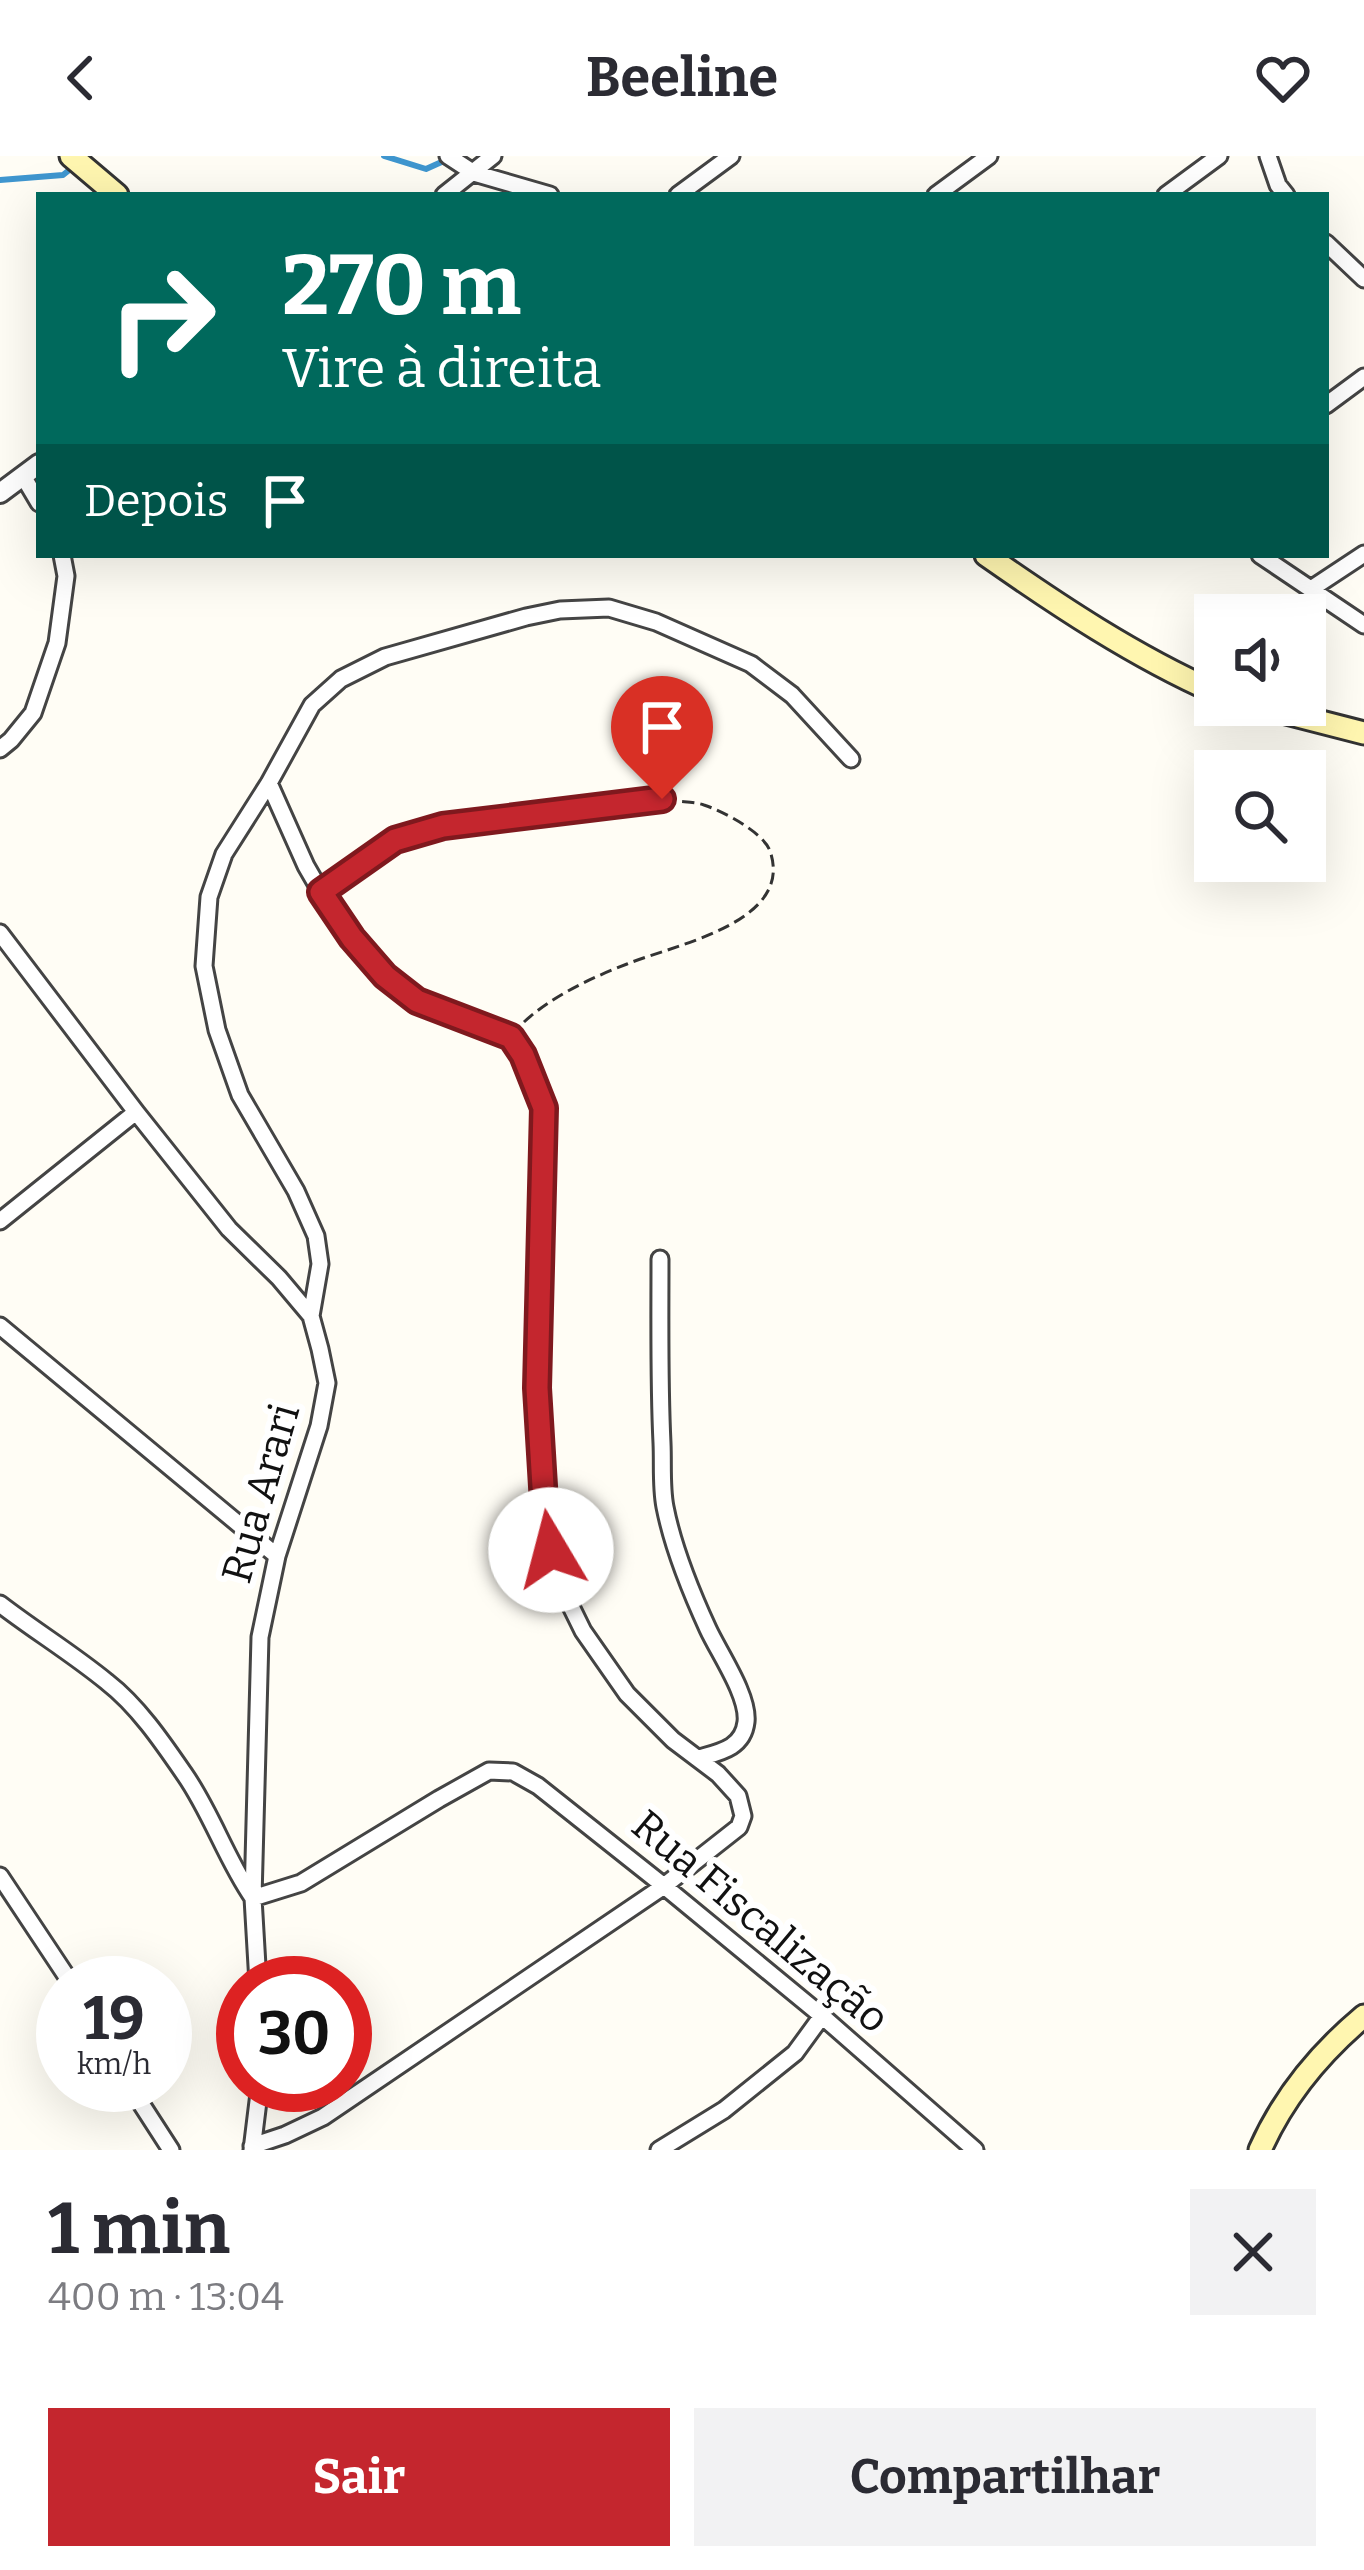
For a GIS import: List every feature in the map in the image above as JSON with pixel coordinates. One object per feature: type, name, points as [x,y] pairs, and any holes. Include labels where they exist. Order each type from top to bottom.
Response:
[{"type":"main road","points":[[71,156],[113,192]]},
{"type":"main road","points":[[991,558],[1126,647],[1194,683]]},
{"type":"main road","points":[[1326,723],[1364,733]]},
{"type":"main road","points":[[1260,2150],[1299,2082],[1364,2016]]},
{"type":"street","points":[[448,156],[474,173],[540,192]]},
{"type":"street","points":[[448,192],[493,156]]},
{"type":"street","points":[[682,192],[730,156]]},
{"type":"street","points":[[940,192],[989,156]]},
{"type":"street","points":[[1170,192],[1219,156]]},
{"type":"street","points":[[1268,156],[1284,192]]},
{"type":"street","points":[[1329,247],[1364,278]]},
{"type":"street","points":[[1329,403],[1364,377]]},
{"type":"street","points":[[0,494],[31,470]]},
{"type":"street","points":[[1312,589],[1364,554]]},
{"type":"street","points":[[0,749],[33,713],[57,643],[65,576],[62,558]]},
{"type":"street","points":[[1265,558],[1364,625]]},
{"type":"street","points":[[311,1316],[320,1264],[316,1237],[296,1190],[240,1095],[217,1030],[204,966],[209,897],[224,854],[312,705],[340,680],[385,657],[526,616],[609,608],[656,622],[751,664],[792,695],[851,759]]},
{"type":"street","points":[[257,2112],[252,2148],[323,2117],[664,1886],[739,1827],[743,1816],[738,1796],[627,1694],[583,1631],[558,1580],[545,1519],[537,1388],[544,1108],[523,1055],[511,1037],[417,1001],[374,963],[321,892],[269,783]]},
{"type":"street","points":[[321,892],[395,840],[443,826],[662,799]]},
{"type":"street","name":"Rua Arari","points":[[0,933],[229,1228],[311,1316],[327,1383],[319,1426],[277,1556],[260,1637],[253,1898],[256,1956]]},
{"type":"street","points":[[0,1221],[136,1112]]},
{"type":"street","points":[[660,1259],[664,1506],[706,1626],[746,1717],[738,1743],[699,1759]]},
{"type":"street","points":[[0,1326],[277,1556]]},
{"type":"street","points":[[0,1604],[110,1684],[148,1725],[188,1779],[233,1870],[253,1898]]},
{"type":"street","name":"Rua Fiscalização","points":[[253,1898],[301,1883],[489,1772],[513,1772],[538,1786],[664,1886],[974,2150]]},
{"type":"street","points":[[0,1876],[53,1956]]},
{"type":"street","points":[[659,2150],[724,2110],[796,2053],[822,2016]]},
{"type":"street","points":[[146,2112],[171,2150]]},
{"type":"path","points":[[511,1037],[547,1002],[627,964],[728,926],[759,906],[774,872],[765,838],[704,804],[662,799]]},
{"type":"waterway","points":[[384,156],[426,169],[446,160]]},
{"type":"waterway","points":[[0,180],[68,171]]},
{"type":"route","points":[[551,1550],[537,1388],[544,1108],[511,1037],[417,1001],[385,976],[321,892],[395,840],[443,826],[662,799]]}]
